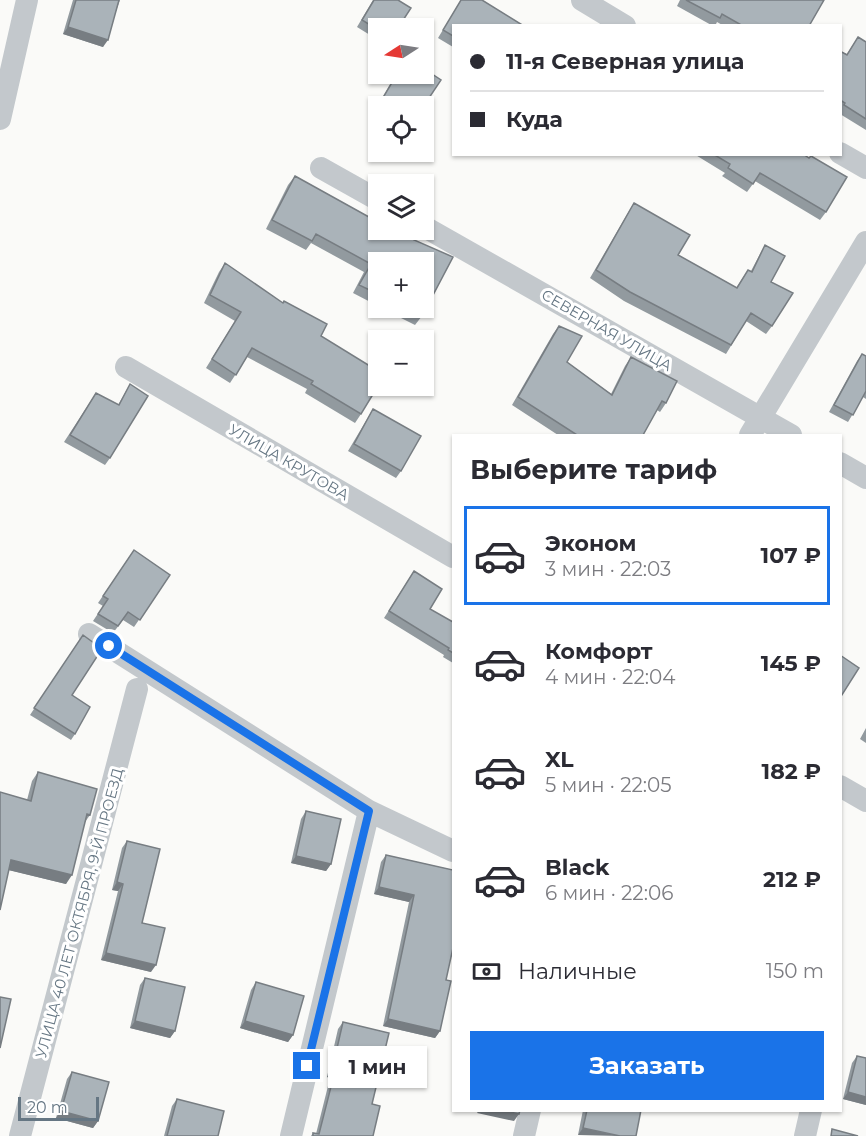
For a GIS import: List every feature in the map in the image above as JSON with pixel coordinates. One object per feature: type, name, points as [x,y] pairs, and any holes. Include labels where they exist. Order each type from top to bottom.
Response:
[{"type":"street","points":[[0,119],[27,0]]},
{"type":"street","points":[[582,0],[622,24]]},
{"type":"street","points":[[842,154],[866,168]]},
{"type":"street","points":[[321,168],[368,194]]},
{"type":"street","name":"СЕВЕРНАЯ УЛИЦА","points":[[434,233],[755,426],[786,434]]},
{"type":"street","points":[[755,426],[866,242]]},
{"type":"street","name":"УЛИЦА КРУТОВА","points":[[126,367],[452,556]]},
{"type":"street","points":[[842,464],[866,478]]},
{"type":"street","points":[[89,634],[369,811],[452,851]]},
{"type":"street","name":"УЛИЦА 40 ЛЕТ ОКТЯБРЯ, 9-Й ПРОЕЗД","points":[[20,1136],[137,689]]},
{"type":"street","points":[[842,787],[866,801]]},
{"type":"street","points":[[291,1136],[369,811]]},
{"type":"street","points":[[524,1136],[530,1112]]},
{"type":"street","points":[[805,1136],[811,1112]]},
{"type":"building","points":[[76,0],[119,0],[108,40],[68,27]]},
{"type":"building","points":[[374,0],[398,0],[411,8],[404,18],[368,18],[368,24],[362,20]]},
{"type":"building","points":[[461,0],[482,0],[521,24],[452,24],[452,35],[443,30]]},
{"type":"building","points":[[686,0],[824,0],[810,24],[740,24],[722,14],[720,18]]},
{"type":"building","points":[[858,37],[866,42],[866,119],[844,105],[845,103],[842,101],[842,52],[847,55]]},
{"type":"building","points":[[434,75],[441,80],[430,96],[384,96],[391,84],[434,84]]},
{"type":"building","points":[[716,156],[806,156],[809,158],[811,156],[847,177],[826,212],[760,173],[753,184],[728,168],[730,164]]},
{"type":"building","points":[[295,176],[368,216],[368,240],[414,240],[453,257],[434,293],[434,252],[368,252],[368,262],[316,234],[312,241],[272,220]]},
{"type":"building","points":[[634,203],[690,235],[678,255],[737,288],[748,270],[752,272],[765,245],[785,256],[771,282],[793,293],[772,326],[751,313],[731,345],[630,292],[596,270]]},
{"type":"building","points":[[225,263],[283,303],[284,301],[327,324],[321,336],[368,365],[368,396],[372,396],[361,414],[311,384],[313,381],[252,348],[236,375],[212,359],[241,312],[210,295]]},
{"type":"building","points":[[368,269],[368,289],[359,285]]},
{"type":"building","points":[[559,326],[582,336],[567,362],[612,395],[631,357],[677,381],[666,403],[662,401],[644,434],[575,434],[518,397]]},
{"type":"building","points":[[862,354],[866,356],[866,391],[853,415],[834,405]]},
{"type":"building","points":[[130,384],[148,396],[110,458],[70,435],[96,393],[119,405]]},
{"type":"building","points":[[373,409],[421,436],[401,471],[354,444]]},
{"type":"building","points":[[134,550],[170,575],[140,620],[128,612],[118,626],[98,614],[108,599],[103,596]]},
{"type":"building","points":[[414,571],[442,589],[430,609],[452,621],[452,652],[448,650],[449,648],[389,611]]},
{"type":"building","points":[[83,635],[102,649],[72,695],[90,707],[75,734],[34,708]]},
{"type":"building","points":[[842,656],[859,668],[842,695]]},
{"type":"building","points":[[38,772],[97,789],[90,815],[87,814],[72,875],[11,860],[0,910],[0,792],[31,801]]},
{"type":"building","points":[[306,811],[341,819],[331,864],[296,856]]},
{"type":"building","points":[[127,841],[160,849],[142,923],[165,928],[156,965],[106,953],[123,884],[117,882]]},
{"type":"building","points":[[386,855],[452,870],[452,953],[446,980],[451,981],[440,1031],[388,1019],[414,895],[379,887]]},
{"type":"building","points":[[145,978],[185,987],[175,1031],[135,1021]]},
{"type":"building","points":[[256,982],[304,996],[293,1035],[245,1021]]},
{"type":"building","points":[[0,997],[11,999],[0,1048]]},
{"type":"building","points":[[343,1022],[389,1033],[372,1104],[380,1106],[373,1136],[313,1136],[313,1133],[319,1134],[335,1071],[332,1070]]},
{"type":"building","points":[[857,1056],[866,1058],[866,1097],[848,1092]]},
{"type":"building","points":[[72,1072],[109,1082],[98,1121],[61,1111]]},
{"type":"building","points":[[177,1099],[224,1111],[218,1136],[167,1136]]},
{"type":"building","points":[[587,1112],[641,1112],[636,1136],[620,1136],[583,1128]]},
{"type":"building","points":[[832,1129],[858,1136],[831,1136]]},
{"type":"route","points":[[109,646],[369,811],[307,1066]]}]
